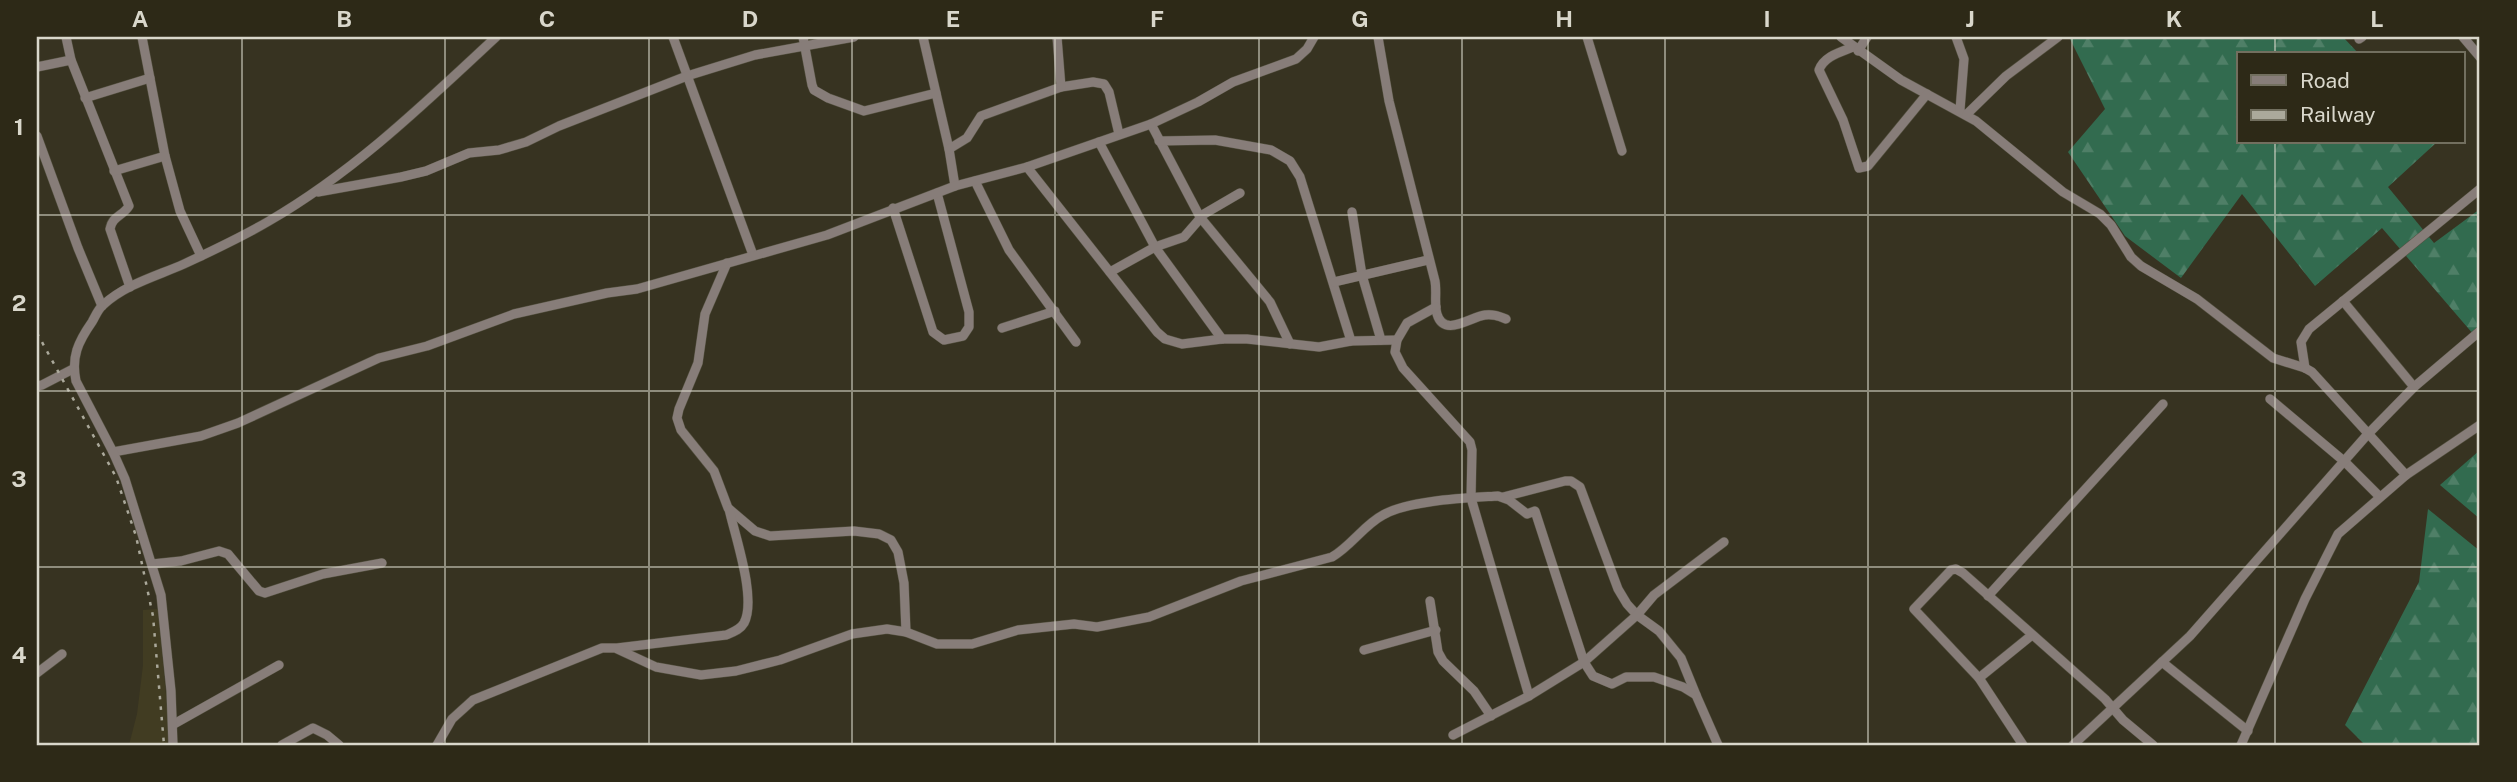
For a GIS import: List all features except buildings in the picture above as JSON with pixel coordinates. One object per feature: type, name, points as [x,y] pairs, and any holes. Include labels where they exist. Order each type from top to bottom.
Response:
[{"type":"street","points":[[66,37],[85,98],[129,206],[126,211],[116,216],[110,229],[130,287]]},
{"type":"street","points":[[142,37],[165,156],[180,211],[201,256]]},
{"type":"street","points":[[173,745],[174,724],[161,595],[132,500],[113,452],[76,381],[74,369],[77,345],[102,306],[130,287],[265,224],[316,193],[396,130],[496,37]]},
{"type":"street","points":[[673,37],[753,255]]},
{"type":"street","points":[[803,37],[814,90],[857,110],[871,110],[936,93]]},
{"type":"street","points":[[316,193],[426,171],[469,153],[499,150],[526,142],[559,126],[687,76],[755,55],[854,37]]},
{"type":"street","points":[[923,37],[955,186]]},
{"type":"street","points":[[1057,37],[1061,87]]},
{"type":"street","points":[[113,452],[201,436],[238,423],[379,358],[427,345],[514,314],[637,289],[827,235],[955,186],[1027,167],[1151,124],[1233,82],[1296,59],[1307,49],[1314,37]]},
{"type":"street","points":[[1378,37],[1389,101],[1438,295],[1436,307],[1440,320],[1449,326],[1489,314],[1506,319]]},
{"type":"street","points":[[1587,37],[1622,151]]},
{"type":"street","points":[[1841,37],[1901,80],[1963,112],[1989,130],[2063,192],[2100,214],[2131,257],[2141,266],[2197,299],[2273,358],[2305,368],[2406,475]]},
{"type":"street","points":[[1867,37],[1856,49],[1830,57],[1821,64],[1819,70],[1843,120],[1860,168],[1868,166],[1927,93]]},
{"type":"street","points":[[1956,37],[1964,59],[1963,112]]},
{"type":"street","points":[[1963,112],[2055,38]]},
{"type":"street","points":[[2469,39],[2480,57]]},
{"type":"street","points":[[37,67],[71,60]]},
{"type":"street","points":[[85,98],[150,78]]},
{"type":"street","points":[[949,149],[967,138],[981,116],[1061,87],[1093,82],[1104,85],[1109,92],[1119,134]]},
{"type":"street","points":[[1151,124],[1200,217],[1270,302],[1290,344]]},
{"type":"street","points":[[37,136],[102,306]]},
{"type":"street","points":[[1159,141],[1215,140],[1271,150],[1290,161],[1300,177],[1350,341]]},
{"type":"street","points":[[1099,142],[1155,247],[1222,339]]},
{"type":"street","points":[[114,170],[165,156]]},
{"type":"street","points":[[1027,167],[1165,339],[1182,344],[1247,339],[1330,347],[1350,341],[1397,340]]},
{"type":"street","points":[[975,181],[1009,250],[1076,342]]},
{"type":"street","points":[[2305,368],[2301,348],[2303,335],[2480,189]]},
{"type":"street","points":[[893,208],[933,332],[944,340],[963,336],[969,327],[969,312],[937,193]]},
{"type":"street","points":[[1110,272],[1155,247],[1184,237],[1200,217],[1240,193]]},
{"type":"street","points":[[1352,212],[1362,275],[1381,340]]},
{"type":"street","points":[[1334,282],[1428,260]]},
{"type":"street","points":[[437,745],[452,719],[472,700],[595,650],[726,635],[743,624],[747,613],[747,593],[728,508],[714,471],[687,440],[677,418],[698,363],[705,314],[726,263]]},
{"type":"street","points":[[2343,301],[2414,387]]},
{"type":"street","points":[[1436,307],[1407,323],[1397,340],[1395,352],[1402,368],[1469,442],[1472,450],[1471,498],[1529,696]]},
{"type":"street","points":[[1002,328],[1055,311]]},
{"type":"street","points":[[2073,745],[2230,594],[2367,435],[2414,387],[2480,331]]},
{"type":"street","points":[[37,386],[74,369]]},
{"type":"street","points":[[2270,399],[2345,461],[2380,496]]},
{"type":"street","points":[[1988,596],[2163,404]]},
{"type":"street","points":[[2241,745],[2332,542],[2346,526],[2406,475],[2480,425]]},
{"type":"street","points":[[615,649],[656,667],[702,675],[736,671],[780,660],[852,634],[887,629],[906,632],[929,642],[961,644],[982,642],[1018,630],[1074,624],[1097,627],[1149,617],[1241,581],[1332,556],[1342,551],[1381,515],[1401,508],[1471,498],[1503,497],[1565,481],[1580,486],[1618,589],[1627,604],[1659,631],[1681,658],[1717,745]]},
{"type":"street","points":[[1503,497],[1527,514],[1535,511],[1584,662],[1593,676],[1612,684],[1626,677],[1654,677],[1683,687],[1696,695]]},
{"type":"street","points":[[728,508],[755,531],[770,536],[854,531],[879,534],[891,540],[898,552],[904,583],[906,632]]},
{"type":"street","points":[[1452,735],[1529,696],[1584,662],[1637,615],[1654,596],[1724,542]]},
{"type":"street","points":[[152,564],[181,561],[221,551],[228,554],[259,591],[265,593],[323,574],[382,563]]},
{"type":"street","points":[[2023,745],[1979,678],[1914,609],[1951,570],[1956,569],[1988,596],[2153,745]]},
{"type":"street","points":[[1430,601],[1438,652],[1443,661],[1474,691],[1491,716]]},
{"type":"street","points":[[1364,650],[1436,630]]},
{"type":"street","points":[[1979,678],[2032,635]]},
{"type":"street","points":[[37,673],[62,654]]},
{"type":"street","points":[[2162,662],[2248,731]]},
{"type":"street","points":[[174,724],[279,665]]},
{"type":"street","points":[[282,745],[313,728],[340,745]]},
{"type":"shaded area","points":[[158,609],[168,745],[129,745],[137,714],[143,665],[143,610]]},
{"type":"green space","points":[[2069,37],[2343,37],[2357,52],[2237,52],[2237,144],[2435,144],[2388,187],[2434,243],[2480,209],[2480,342],[2382,228],[2315,286],[2242,194],[2181,278],[2125,236],[2068,152],[2105,109]]},
{"type":"green space","points":[[2480,450],[2480,519],[2440,485]]},
{"type":"green space","points":[[2428,509],[2480,551],[2480,745],[2365,745],[2345,725],[2419,582]]},
{"type":"railway","points":[[37,333],[116,477],[136,536],[153,616],[164,745]]}]
